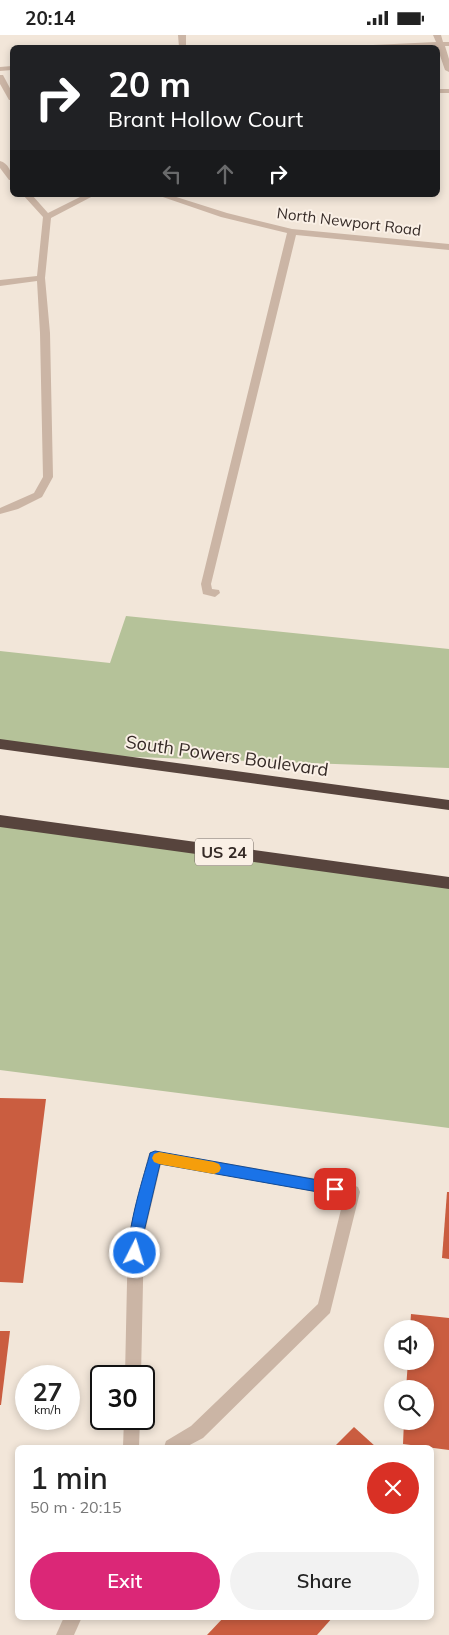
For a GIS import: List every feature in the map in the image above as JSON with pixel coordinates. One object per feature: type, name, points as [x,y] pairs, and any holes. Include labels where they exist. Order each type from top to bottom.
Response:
[{"type":"highway","name":"South Powers Boulevard","points":[[0,745],[449,805]]},
{"type":"highway","name":"US 24","points":[[0,821],[449,883]]},
{"type":"street","points":[[437,35],[445,44],[449,70]]},
{"type":"street","points":[[421,45],[445,44]]},
{"type":"street","points":[[0,77],[10,94]]},
{"type":"street","points":[[0,163],[10,175]]},
{"type":"street","points":[[0,511],[14,507],[38,495],[48,477],[45,333],[41,278],[47,217],[30,197]]},
{"type":"street","points":[[47,217],[87,197]]},
{"type":"street","name":"North Newport Road","points":[[167,197],[224,215],[292,231],[449,247]]},
{"type":"street","points":[[215,593],[208,591],[206,584],[292,231]]},
{"type":"street","points":[[0,283],[41,278]]},
{"type":"street","points":[[133,1365],[136,1236],[155,1157],[353,1192],[325,1308],[197,1432],[175,1445]]},
{"type":"street","points":[[131,1445],[132,1430]]},
{"type":"street","points":[[65,1635],[72,1620]]},
{"type":"green space","points":[[126,616],[449,649],[449,768],[79,755],[0,744],[0,651],[110,663]]},
{"type":"green space","points":[[0,819],[449,880],[449,1128],[0,1070]]},
{"type":"building","points":[[0,1098],[46,1099],[23,1283],[0,1282]]},
{"type":"building","points":[[447,1192],[449,1192],[449,1259],[442,1258]]},
{"type":"building","points":[[411,1314],[449,1318],[449,1450],[434,1448],[434,1445],[403,1444],[404,1430],[434,1430],[434,1380],[407,1380],[407,1370],[434,1370],[434,1320],[411,1320]]},
{"type":"building","points":[[0,1331],[10,1331],[1,1405],[0,1405]]},
{"type":"building","points":[[354,1427],[374,1445],[336,1445]]},
{"type":"building","points":[[221,1620],[330,1620],[317,1635],[207,1635]]},
{"type":"slow traffic","points":[[159,1158],[214,1168]]},
{"type":"route","points":[[135,1253],[136,1236],[155,1157],[335,1189]]}]
